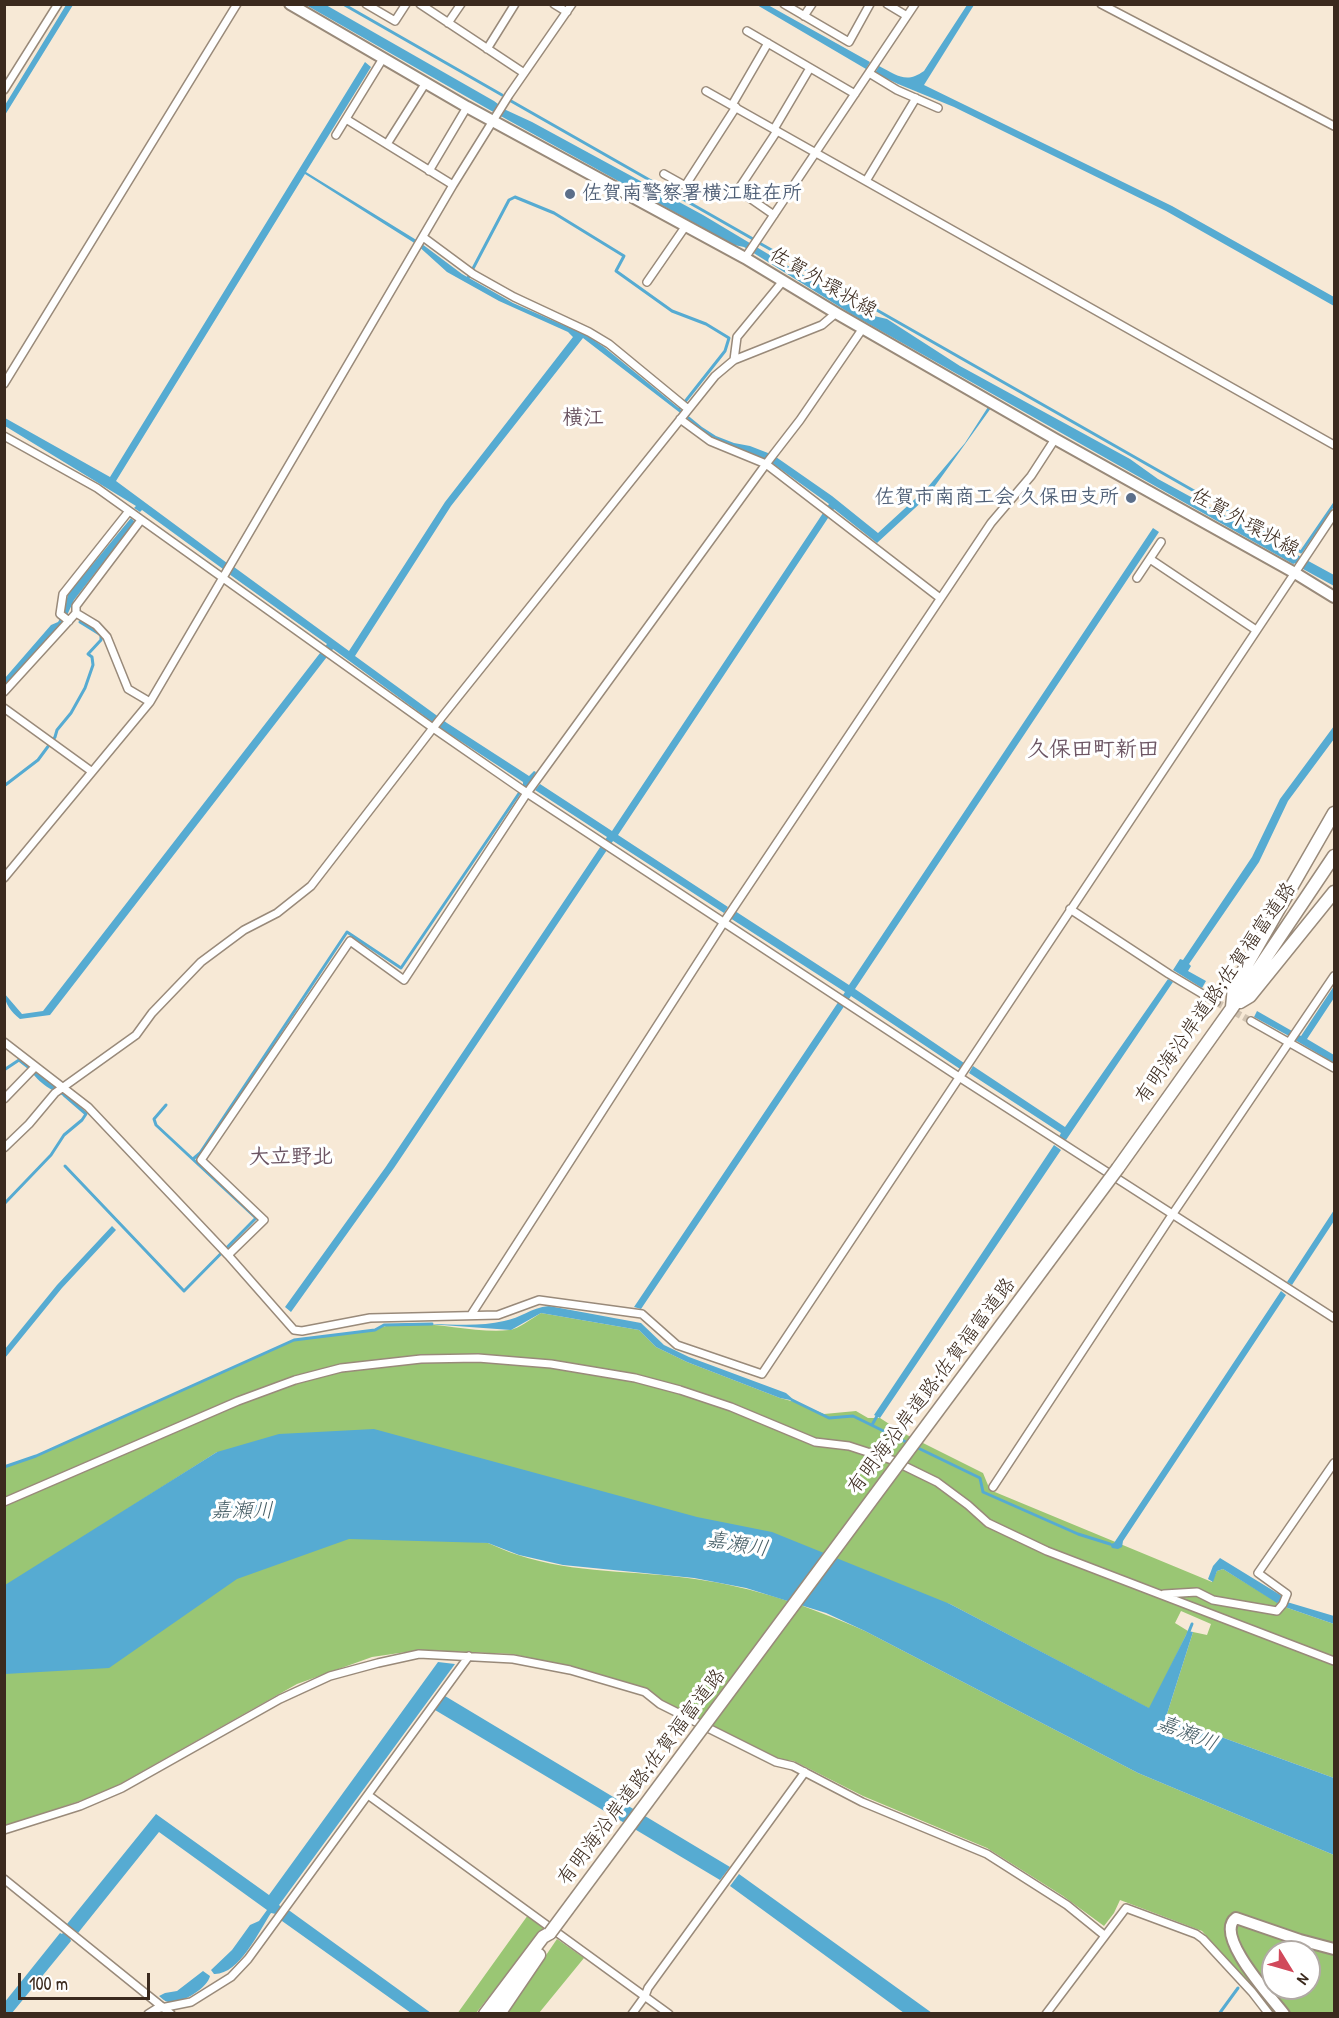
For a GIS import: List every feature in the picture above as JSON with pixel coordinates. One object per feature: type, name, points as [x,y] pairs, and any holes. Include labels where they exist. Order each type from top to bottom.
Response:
[{"type":"highway","points":[[1232,1008],[1234,987],[1335,813]]},
{"type":"highway","name":"有明海沿岸道路;佐賀福富道路","points":[[550,1933],[1118,1168],[1232,1008],[1335,856]]},
{"type":"highway","points":[[1232,1008],[1250,996],[1335,892]]},
{"type":"highway","points":[[485,2013],[543,1937],[550,1933]]},
{"type":"highway","points":[[499,2013],[549,1941],[550,1933]]},
{"type":"main road","name":"佐賀外環状線","points":[[290,4],[425,84],[685,226],[747,255],[783,281],[837,313],[1055,439],[1297,570],[1335,597]]},
{"type":"main road","points":[[1284,2013],[1241,1958],[1232,1942],[1229,1930],[1232,1921],[1236,1918],[1300,1940],[1335,1949]]},
{"type":"street","points":[[4,90],[58,4]]},
{"type":"street","points":[[4,384],[237,4]]},
{"type":"street","points":[[366,4],[395,21],[406,4]]},
{"type":"street","points":[[420,4],[524,73]]},
{"type":"street","points":[[448,23],[461,4]]},
{"type":"street","points":[[487,49],[515,4]]},
{"type":"street","points":[[554,4],[567,12]]},
{"type":"street","points":[[4,878],[150,702],[453,185],[502,106],[572,4]]},
{"type":"street","points":[[784,4],[849,42],[870,4]]},
{"type":"street","points":[[804,16],[812,4]]},
{"type":"street","points":[[887,4],[907,16]]},
{"type":"street","points":[[747,255],[915,4]]},
{"type":"street","points":[[1101,4],[1335,126]]},
{"type":"street","points":[[747,31],[855,94]]},
{"type":"street","points":[[685,186],[734,106],[768,43]]},
{"type":"street","points":[[336,135],[382,60]]},
{"type":"street","points":[[774,215],[738,190],[776,130],[810,68]]},
{"type":"street","points":[[869,73],[897,90],[938,108]]},
{"type":"street","points":[[387,144],[425,84]]},
{"type":"street","points":[[706,90],[1335,445]]},
{"type":"street","points":[[866,181],[916,98]]},
{"type":"street","points":[[429,171],[467,107]]},
{"type":"street","points":[[346,119],[453,185]]},
{"type":"street","points":[[664,174],[700,194]]},
{"type":"street","points":[[647,282],[685,226]]},
{"type":"street","points":[[420,242],[514,297],[589,332],[609,344],[684,406]]},
{"type":"street","points":[[734,360],[737,337],[783,281]]},
{"type":"street","points":[[4,1148],[29,1124],[55,1093],[136,1035],[152,1013],[201,962],[244,930],[277,913],[311,886],[442,717],[680,419],[684,406],[734,360],[822,325],[837,313]]},
{"type":"street","points":[[225,1253],[264,1220],[201,1160],[350,941],[404,980],[536,780],[800,420],[863,328]]},
{"type":"street","points":[[680,419],[710,441],[769,460],[824,508],[940,597]]},
{"type":"street","points":[[4,436],[98,488],[224,576],[434,729],[529,790],[603,843],[1172,1215],[1335,1318]]},
{"type":"street","points":[[471,1315],[733,908],[940,597],[991,523],[1031,476],[1055,439]]},
{"type":"street","points":[[69,621],[60,614],[63,594],[129,511]]},
{"type":"street","points":[[4,1042],[32,1070],[63,1087],[88,1107],[294,1330],[302,1331],[370,1318],[498,1314],[539,1300],[642,1314],[677,1345],[762,1374],[1335,514]]},
{"type":"street","points":[[4,692],[76,613],[76,606],[141,520]]},
{"type":"street","points":[[1137,579],[1161,542]]},
{"type":"street","points":[[1150,559],[1256,630]]},
{"type":"street","points":[[76,613],[96,625],[107,637],[128,689],[150,702]]},
{"type":"street","points":[[4,708],[91,771]]},
{"type":"street","points":[[1070,909],[1216,1002]]},
{"type":"street","points":[[993,1487],[1172,1215],[1335,976]]},
{"type":"street","points":[[1251,1021],[1335,1068]]},
{"type":"street","points":[[4,1099],[32,1070]]},
{"type":"street","points":[[4,1502],[238,1401],[295,1380],[341,1368],[421,1359],[478,1359],[551,1364],[634,1378],[680,1390],[731,1407],[815,1442],[849,1446],[892,1460],[937,1482],[968,1505],[988,1524],[1047,1551],[1335,1660]]},
{"type":"street","points":[[1159,1594],[1197,1592],[1213,1600],[1277,1611],[1287,1594],[1258,1573],[1335,1462]]},
{"type":"street","points":[[4,1830],[80,1806],[122,1788],[280,1699],[330,1676],[419,1654],[513,1659],[559,1668],[645,1692],[660,1704],[776,1762],[793,1766],[862,1802],[987,1854],[1067,1905],[1104,1935]]},
{"type":"street","points":[[148,2013],[156,2010],[167,2011],[191,2002],[231,1977],[248,1959],[469,1656]]},
{"type":"street","points":[[632,2013],[805,1772]]},
{"type":"street","points":[[368,1796],[669,2013]]},
{"type":"street","points":[[4,1880],[167,2011]]},
{"type":"street","points":[[1046,2013],[1126,1908],[1196,1934],[1203,1939],[1269,2013]]},
{"type":"green space","points":[[541,1313],[639,1330],[656,1347],[687,1362],[780,1398],[824,1414],[856,1411],[868,1418],[880,1418],[903,1433],[983,1473],[990,1490],[1212,1582],[1217,1571],[1223,1569],[1285,1607],[1334,1624],[1334,1778],[1166,1717],[1193,1632],[1207,1635],[1211,1624],[1181,1611],[1175,1623],[1188,1631],[1150,1709],[950,1604],[217,1452],[74,1543],[5,1596],[5,1467],[36,1456],[294,1340],[405,1324],[494,1331],[509,1330],[521,1326]]},
{"type":"green space","points":[[215,1512],[488,1543],[518,1555],[561,1566],[695,1579],[739,1587],[803,1606],[865,1631],[1138,1773],[1334,1855],[1334,2013],[1288,2013],[1278,2000],[1321,2000],[1321,1940],[1261,1940],[1261,1978],[1234,1933],[1235,1929],[1225,1924],[1231,1948],[1261,1991],[1261,1999],[1202,1931],[1120,1900],[1104,1926],[1063,1896],[987,1848],[863,1796],[794,1761],[778,1759],[664,1702],[645,1690],[574,1667],[512,1654],[420,1650],[372,1657],[297,1684],[104,1793],[5,1826],[5,1643]]},
{"type":"green space","points":[[528,1915],[545,1927],[476,2013],[457,2014]]},
{"type":"green space","points":[[557,1939],[584,1958],[539,2013],[506,2014]]},
{"type":"green space","points":[[1262,2000],[1269,2000],[1279,2013],[1272,2013]]},
{"type":"water","points":[[66,5],[73,5],[5,115],[5,105]]},
{"type":"water","points":[[306,5],[326,5],[506,110],[703,215],[870,315],[887,319],[960,366],[1130,459],[1158,479],[1334,575],[1334,586],[851,314],[744,247],[734,245]]},
{"type":"water","points":[[757,5],[768,5],[870,62],[866,69]]},
{"type":"water","points":[[967,5],[974,5],[924,85],[1172,206],[1334,297],[1334,306],[1166,211],[954,107],[875,73],[879,66],[907,78],[924,71]]},
{"type":"water","points":[[365,62],[371,67],[306,172],[418,241],[462,274],[513,303],[586,335],[702,427],[716,436],[768,453],[768,456],[774,459],[776,457],[832,496],[878,533],[927,488],[965,443],[988,407],[991,408],[927,497],[877,543],[834,509],[618,835],[728,907],[724,913],[613,841],[394,1168],[291,1312],[285,1307],[385,1168],[607,837],[535,790],[540,784],[612,831],[829,504],[772,463],[772,460],[763,459],[714,439],[583,338],[451,506],[355,656],[447,723],[529,776],[534,771],[536,772],[528,786],[525,787],[523,782],[442,729],[333,649],[50,1015],[20,1019],[11,1011],[4,993],[22,1014],[43,1011],[327,644],[229,574],[234,567],[349,651],[445,502],[573,337],[568,332],[499,301],[447,272],[416,244],[305,174],[116,481],[227,563],[223,569],[142,510],[140,512],[134,508],[136,506],[5,426],[5,418],[110,477]]},
{"type":"water","points":[[131,518],[135,522],[74,600],[64,622],[5,686],[5,678],[51,625],[58,622],[64,612],[68,594]]},
{"type":"water","points":[[1153,528],[1159,532],[855,989],[964,1063],[960,1069],[851,996],[641,1309],[634,1307],[845,992],[730,918],[735,911],[849,985]]},
{"type":"water","points":[[1334,726],[1334,739],[1288,801],[1259,862],[1189,964],[1191,966],[1188,971],[1206,981],[1202,988],[1173,970],[1180,959],[1183,960],[1252,857],[1280,799]]},
{"type":"water","points":[[1168,979],[1173,982],[1066,1140],[1059,1137],[1061,1133],[969,1073],[973,1066],[1065,1127]]},
{"type":"water","points":[[1334,986],[1334,998],[1307,1039],[1334,1055],[1334,1063],[1295,1040],[1299,1035],[1301,1036]]},
{"type":"water","points":[[1257,1011],[1292,1031],[1289,1036],[1254,1017]]},
{"type":"water","points":[[27,1066],[63,1092],[66,1097],[44,1085]]},
{"type":"water","points":[[1054,1145],[1061,1150],[880,1418],[874,1415]]},
{"type":"water","points":[[1334,1210],[1334,1221],[1292,1285],[1287,1282]]},
{"type":"water","points":[[112,1226],[116,1230],[62,1288],[5,1358],[5,1349],[57,1285]]},
{"type":"water","points":[[1281,1291],[1286,1295],[1123,1541],[1122,1547],[1112,1548],[1110,1544],[1114,1543]]},
{"type":"water","points":[[549,1306],[641,1323],[664,1345],[689,1357],[786,1393],[795,1401],[780,1398],[687,1362],[656,1347],[639,1330],[541,1313],[511,1330],[428,1324],[495,1323]]},
{"type":"water","name":"嘉瀬川","points":[[374,1429],[697,1517],[772,1532],[950,1604],[1149,1708],[1188,1631],[1193,1632],[1166,1717],[1334,1778],[1334,1855],[1138,1773],[826,1613],[746,1588],[694,1578],[563,1565],[519,1555],[488,1543],[349,1539],[237,1579],[109,1668],[5,1674],[5,1585],[217,1452],[279,1434]]},
{"type":"water","points":[[1220,1558],[1282,1596],[1281,1599],[1334,1616],[1334,1624],[1285,1607],[1286,1604],[1280,1601],[1277,1603],[1223,1569],[1217,1571],[1213,1582],[1208,1579],[1213,1566]]},
{"type":"water","points":[[438,1662],[455,1664],[279,1905],[281,1907],[276,1914],[271,1913],[247,1951],[232,1967],[214,1974],[211,1970],[232,1950],[250,1925],[259,1921],[267,1910],[159,1832],[78,1933],[76,1932],[70,1938],[71,1941],[12,2013],[5,2013],[4,2003],[60,1933],[62,1934],[69,1926],[67,1924],[156,1814],[269,1895]]},
{"type":"water","points":[[445,1696],[730,1867],[720,1880],[435,1710]]},
{"type":"water","points":[[739,1874],[932,2013],[904,2013],[730,1886]]},
{"type":"water","points":[[287,1911],[431,2013],[411,2013],[282,1921]]},
{"type":"water","points":[[203,1971],[210,1976],[208,1981],[193,1995],[173,2002],[167,2002],[159,1996],[177,1991]]},
{"type":"waterway","points":[[343,4],[502,95]]},
{"type":"waterway","points":[[511,101],[753,239]]},
{"type":"waterway","points":[[468,278],[509,200],[515,197],[554,213],[624,256],[616,271],[672,311],[706,324],[729,338],[725,351],[680,408]]},
{"type":"waterway","points":[[761,244],[1301,552],[1334,504]]},
{"type":"waterway","points":[[4,786],[38,760],[71,713],[85,688],[93,665],[92,657],[88,654],[101,640],[101,635],[80,622]]},
{"type":"waterway","points":[[193,1159],[200,1153],[347,932],[401,968],[522,789]]},
{"type":"waterway","points":[[4,1070],[19,1060],[28,1067]]},
{"type":"waterway","points":[[4,1204],[51,1155],[64,1135],[86,1114],[64,1095]]},
{"type":"waterway","points":[[65,1166],[184,1291],[256,1218],[156,1125],[154,1119],[166,1105]]},
{"type":"waterway","points":[[4,1467],[36,1456],[294,1340],[375,1330],[384,1325],[432,1324]]},
{"type":"waterway","points":[[792,1400],[829,1418],[853,1416],[910,1444]]},
{"type":"waterway","points":[[872,1425],[877,1416]]},
{"type":"waterway","points":[[916,1447],[980,1478],[983,1492],[1078,1534],[1110,1544]]},
{"type":"waterway","points":[[1188,1634],[1192,1624]]},
{"type":"waterway","points":[[1219,2014],[1238,1988]]},
{"type":"tunnel","points":[[1216,1002],[1251,1021]]},
{"type":"place","name":"佐賀南警察署横江駐在所","points":[[570,194]]},
{"type":"place","name":"佐賀市南商工会 久保田支所","points":[[1131,498]]},
{"type":"district","name":"横江","points":[[583,418]]},
{"type":"district","name":"久保田町新田","points":[[1093,750]]},
{"type":"district","name":"大立野北","points":[[291,1157]]}]
